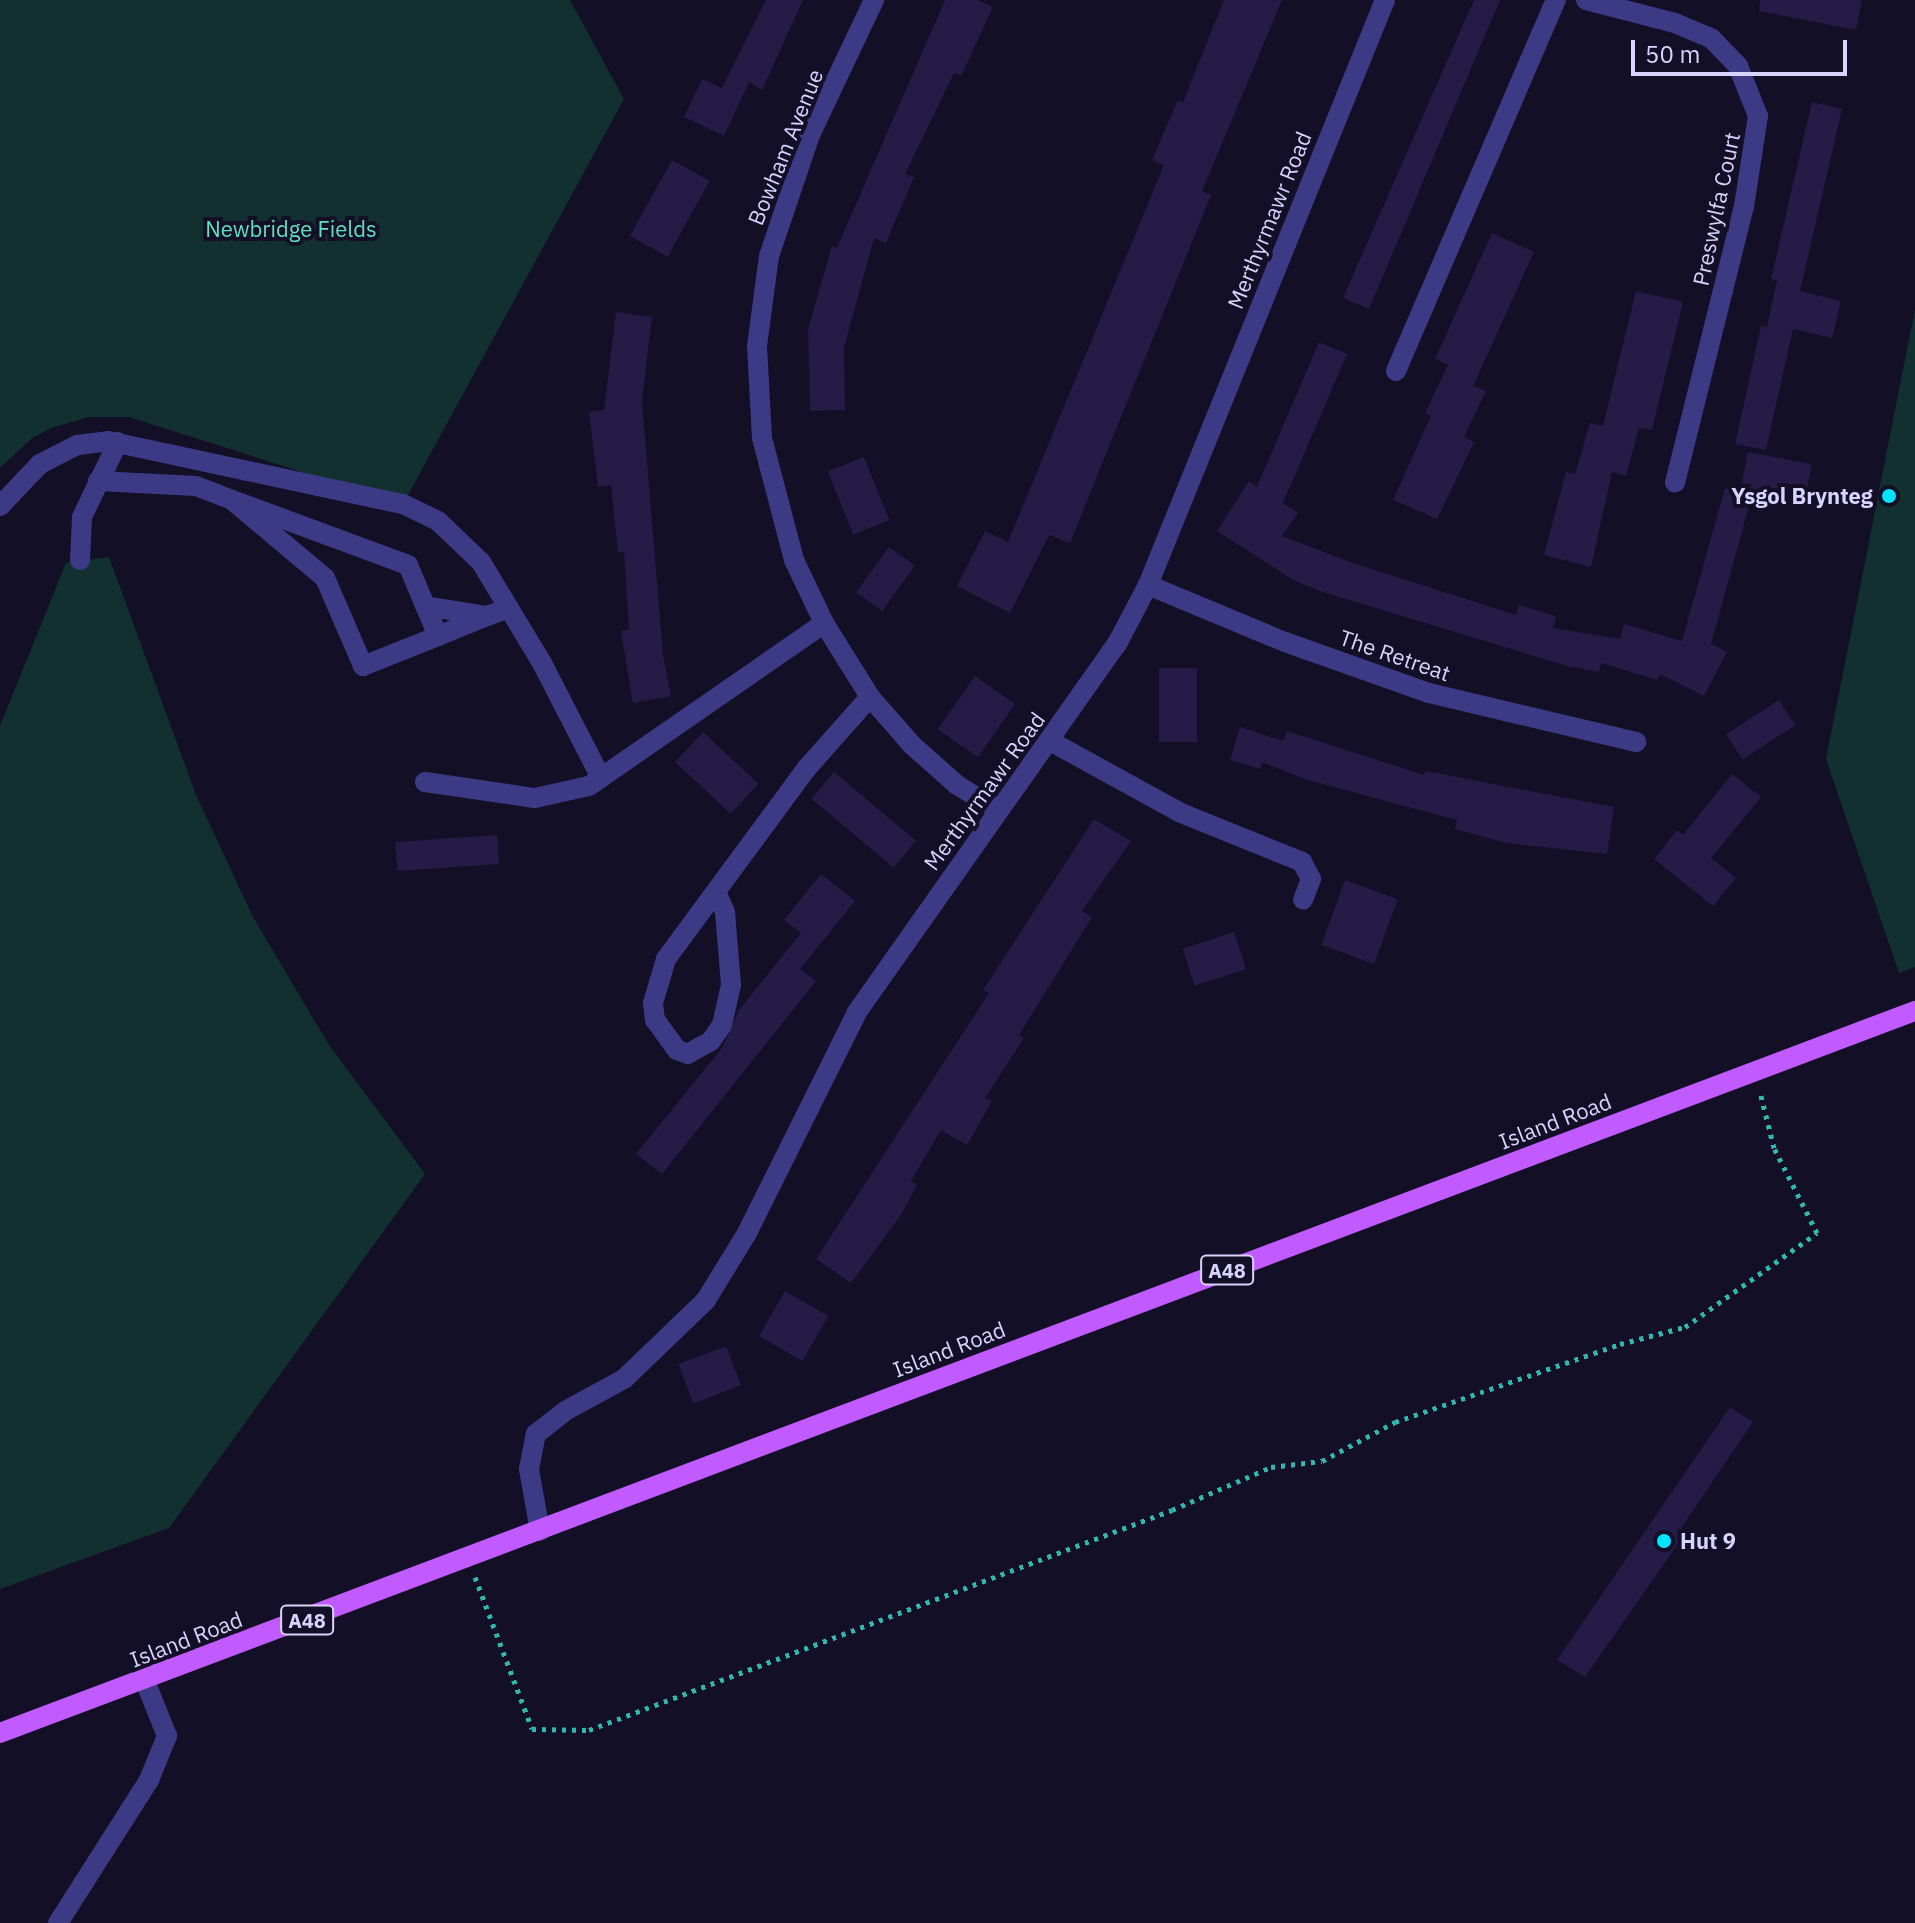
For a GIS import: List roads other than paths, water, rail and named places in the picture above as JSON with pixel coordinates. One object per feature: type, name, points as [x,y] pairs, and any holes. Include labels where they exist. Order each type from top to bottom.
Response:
[{"type":"main road","name":"Island Road","points":[[0,1733],[145,1681],[1915,1011]]},
{"type":"street","name":"Bowham Avenue","points":[[874,0],[780,212],[761,301],[758,392],[770,483],[794,560],[824,623],[870,697],[912,745],[957,785],[998,810]]},
{"type":"street","name":"Merthyrmawr Road","points":[[540,1531],[529,1469],[536,1434],[565,1411],[624,1379],[706,1300],[747,1233],[857,1012],[1117,644],[1148,585],[1385,0]]},
{"type":"street","points":[[1396,371],[1556,0]]},
{"type":"street","name":"Preswylfa Court","points":[[1586,0],[1658,10],[1693,29],[1726,51],[1751,90],[1758,134],[1675,483]]},
{"type":"street","points":[[0,506],[40,464],[77,445],[118,442],[403,504],[438,521],[481,562],[601,778]]},
{"type":"street","points":[[80,560],[82,517],[118,442]]},
{"type":"street","points":[[98,481],[196,486],[408,565],[438,636]]},
{"type":"street","points":[[232,500],[325,578],[363,666],[509,608]]},
{"type":"street","name":"The Retreat","points":[[1148,585],[1285,642],[1429,693],[1636,742]]},
{"type":"street","points":[[425,606],[487,616]]},
{"type":"street","points":[[425,782],[535,798],[589,786],[824,623]]},
{"type":"street","points":[[717,894],[725,912],[731,985],[722,1025],[711,1041],[688,1054],[663,1034],[653,1003],[666,959],[717,894],[807,768],[870,697]]},
{"type":"street","points":[[1050,741],[1181,813],[1302,862],[1311,879],[1303,900]]},
{"type":"street","points":[[58,1923],[149,1780],[167,1736],[145,1681]]},
{"type":"place","name":"Ysgol Brynteg","points":[[1889,496]]},
{"type":"place","name":"Hut 9","points":[[1664,1541]]},
{"type":"park label","name":"Newbridge Fields","points":[[291,229]]}]
